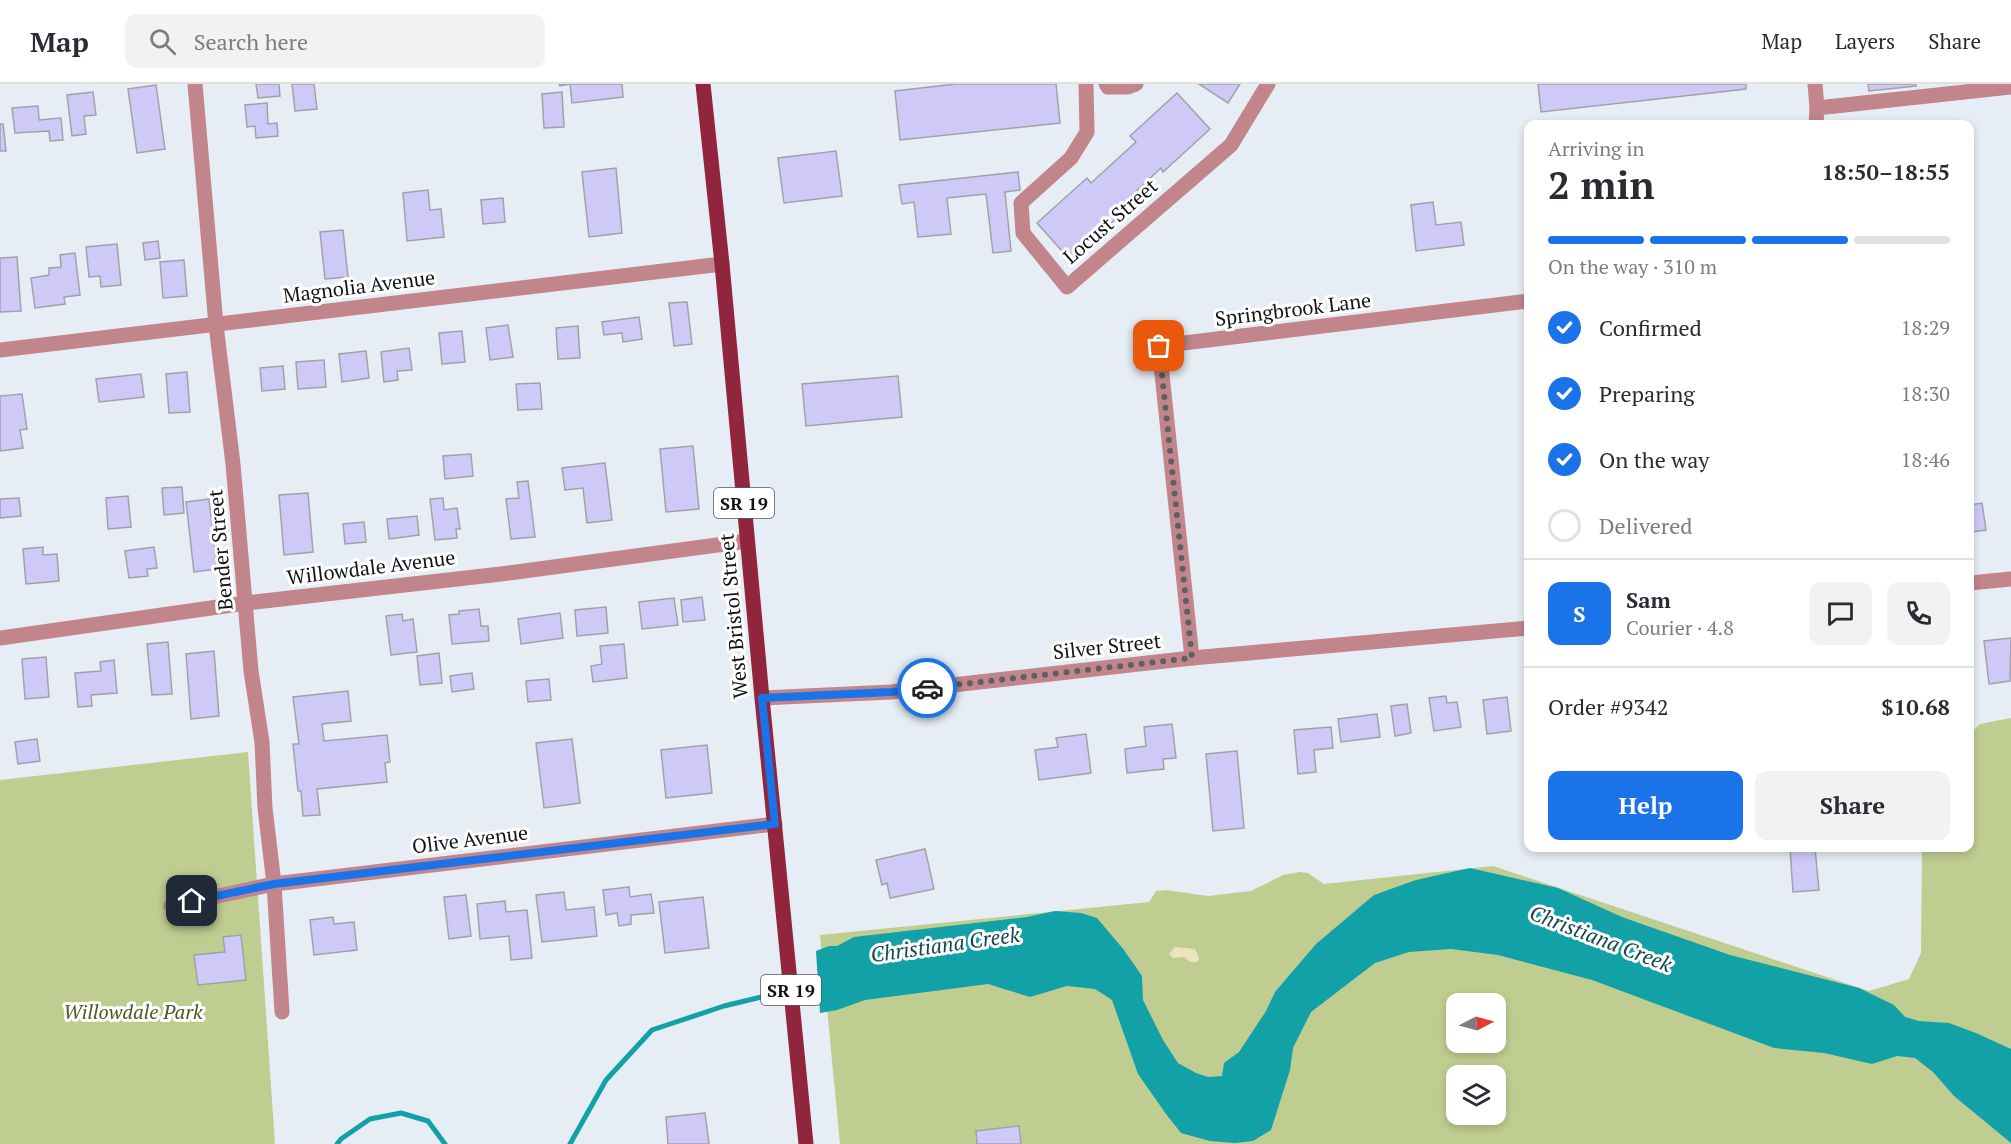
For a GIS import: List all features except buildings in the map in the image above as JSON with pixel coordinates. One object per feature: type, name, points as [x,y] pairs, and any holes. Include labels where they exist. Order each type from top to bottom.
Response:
[{"type":"main road","name":"West Bristol Street","points":[[703,84],[806,1144]]},
{"type":"street","name":"Bender Street","points":[[195,84],[216,325],[233,464],[251,671],[262,742],[282,1012]]},
{"type":"street","name":"Locust Street","points":[[1086,84],[1087,132],[1071,158],[1021,203],[1023,233],[1067,286],[1231,145],[1268,84]]},
{"type":"street","points":[[1106,84],[1108,87],[1128,87],[1136,84]]},
{"type":"street","points":[[1815,84],[1816,120]]},
{"type":"street","points":[[1816,108],[2011,87]]},
{"type":"street","name":"Magnolia Avenue","points":[[0,350],[722,264]]},
{"type":"street","name":"Springbrook Lane","points":[[1192,658],[1159,346],[1524,301]]},
{"type":"street","name":"Willowdale Avenue","points":[[0,638],[246,603],[501,574],[747,541]]},
{"type":"street","points":[[1974,584],[2011,579]]},
{"type":"street","name":"Silver Street","points":[[762,698],[891,692],[1192,658],[1524,628]]},
{"type":"street","name":"Olive Avenue","points":[[171,906],[274,884],[775,824]]},
{"type":"green space","points":[[2011,718],[2011,1144],[840,1144],[820,935],[1149,902],[1156,891],[1166,890],[1208,896],[1251,891],[1283,875],[1300,872],[1308,873],[1324,884],[1493,866],[1869,991],[1909,979],[1921,953],[1922,852],[1974,852],[1974,730],[1980,724]]},
{"type":"green space","name":"Willowdale Park","points":[[248,752],[275,1144],[0,1144],[0,780]]},
{"type":"sand","points":[[1175,947],[1195,949],[1199,958],[1198,962],[1190,962],[1184,957],[1173,958],[1169,954]]},
{"type":"water","points":[[1470,868],[1558,888],[1622,917],[1730,955],[1859,988],[1894,1005],[1905,1017],[1919,1021],[1949,1023],[2011,1049],[2011,1143],[1954,1096],[1933,1072],[1915,1058],[1897,1056],[1872,1064],[1824,1053],[1774,1048],[1592,980],[1498,955],[1451,949],[1409,952],[1375,963],[1311,1012],[1293,1048],[1290,1070],[1271,1130],[1253,1141],[1235,1143],[1210,1141],[1181,1133],[1138,1074],[1112,1000],[1095,989],[1067,986],[1030,997],[988,984],[865,1000],[837,1010],[820,1013],[816,951],[829,946],[837,946],[854,937],[1027,917],[1055,911],[1081,913],[1097,918],[1142,976],[1143,1000],[1163,1040],[1178,1063],[1208,1077],[1222,1076],[1224,1063],[1239,1052],[1266,1011],[1275,992],[1316,944],[1374,895],[1416,880]]},
{"type":"waterway","name":"Christiana Creek","points":[[570,1144],[606,1080],[652,1030],[724,1006],[823,982]]},
{"type":"waterway","name":"Christiana Creek","points":[[337,1144],[370,1119],[401,1113],[428,1121],[445,1144]]},
{"type":"way so far","points":[[927,688],[1192,658],[1159,346]]},
{"type":"route","points":[[192,901],[274,884],[775,824],[762,698],[891,692],[927,688]]}]
